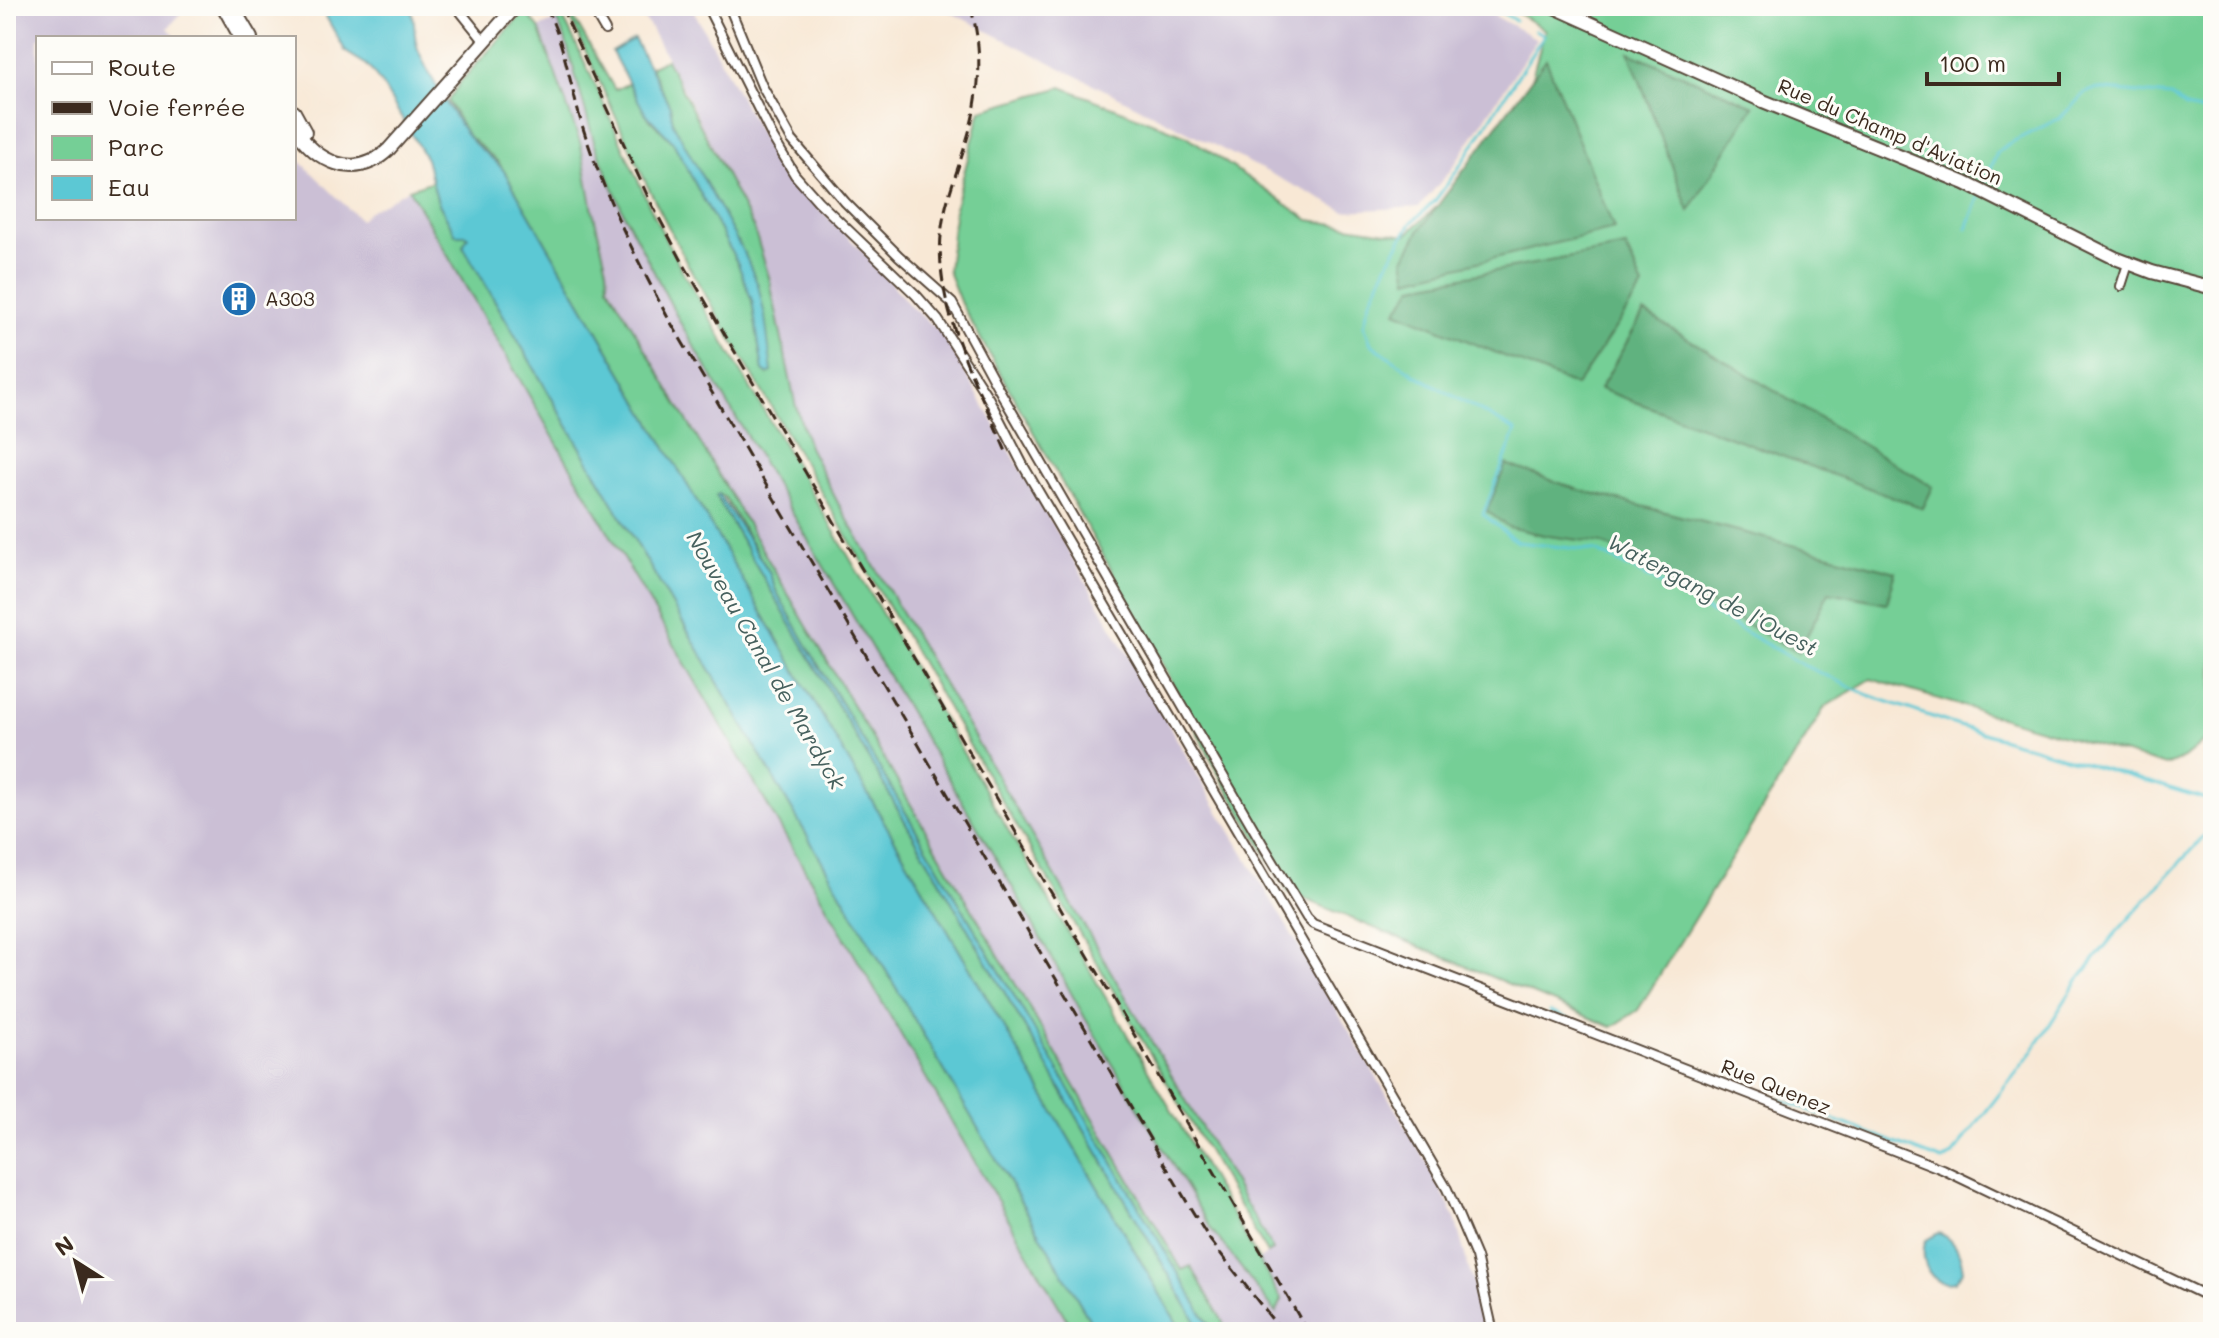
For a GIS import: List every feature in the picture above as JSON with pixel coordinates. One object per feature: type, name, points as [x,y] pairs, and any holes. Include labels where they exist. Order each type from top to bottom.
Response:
[{"type":"street","points":[[223,6],[240,36]]},
{"type":"street","points":[[232,6],[250,36]]},
{"type":"street","points":[[456,6],[485,42]]},
{"type":"street","points":[[591,6],[605,30]]},
{"type":"street","points":[[707,6],[773,138],[795,175],[928,307],[977,378],[1024,467],[1447,1189],[1476,1257],[1493,1332]]},
{"type":"street","name":"Rue Quenez","points":[[729,6],[762,86],[797,146],[840,197],[958,310],[997,386],[1263,845],[1307,918],[1317,927],[1935,1166],[2213,1299]]},
{"type":"street","name":"Rue du Champ d'Aviation","points":[[1552,6],[1763,101],[1965,183],[2128,264],[2213,288]]},
{"type":"street","points":[[296,130],[305,144],[319,155],[340,164],[360,166],[377,159],[513,10]]},
{"type":"street","points":[[296,115],[319,155]]},
{"type":"street","points":[[2121,286],[2128,264]]},
{"type":"shaded area","points":[[6,6],[188,6],[168,28],[175,36],[36,36],[36,220],[296,220],[296,157],[360,220],[368,212],[409,189],[1074,1332],[6,1332]]},
{"type":"shaded area","points":[[634,6],[691,6],[766,145],[798,187],[879,268],[910,306],[942,333],[1215,805],[1428,1164],[1455,1218],[1486,1332],[1223,1332],[1227,1329],[1191,1267],[1182,1271],[608,285],[581,145],[539,28],[557,20],[565,38],[595,145],[625,216],[681,324],[1211,1229],[1276,1313],[1282,1300],[1259,1260],[1273,1249],[838,503],[809,447],[795,403],[769,277],[754,229],[650,27]]},
{"type":"shaded area","points":[[938,6],[1477,6],[1537,39],[1451,170],[1419,207],[1345,211]]},
{"type":"green space","points":[[550,6],[557,6],[574,39],[683,272],[1282,1300],[1276,1313],[1211,1229],[681,324],[625,216],[595,145],[565,38]]},
{"type":"green space","points":[[567,6],[615,90],[629,83],[650,120],[673,142],[738,264],[752,301],[763,371],[767,374],[746,257],[681,140],[670,106],[650,67],[666,59],[754,229],[769,277],[795,403],[809,447],[838,503],[1273,1250],[1267,1253],[688,265],[647,185]]},
{"type":"green space","points":[[1506,6],[2213,6],[2213,734],[2184,758],[2166,766],[1871,679],[1825,707],[1638,1010],[1612,1027],[1288,892],[1218,773],[1148,635],[961,304],[948,271],[955,206],[981,110],[1062,87],[1187,136],[1309,220],[1406,235],[1458,187],[1531,80],[1545,30]]},
{"type":"green space","points":[[525,11],[539,28],[581,145],[608,285],[1182,1270],[1191,1266],[1227,1329],[1213,1332],[810,651],[776,591],[769,572],[725,498],[719,494],[716,496],[1202,1332],[1182,1332],[504,171],[467,135],[448,101],[462,80]]},
{"type":"green space","points":[[1629,52],[1754,106],[1689,211]]},
{"type":"green space","points":[[1546,59],[1614,229],[1408,279],[1404,259],[1419,231]]},
{"type":"green space","points":[[433,181],[438,202],[456,235],[466,235],[468,238],[463,246],[1097,1332],[1074,1332],[409,189]]},
{"type":"green space","points":[[1626,247],[1643,287],[1576,386],[1396,311],[1414,286]]},
{"type":"green space","points":[[1644,312],[1933,487],[1923,508],[1600,389]]},
{"type":"green space","points":[[1506,464],[1576,489],[1896,572],[1887,603],[1829,592],[1798,653],[1602,543],[1508,527],[1487,511]]},
{"type":"water","name":"Nouveau Canal de Mardyck","points":[[320,6],[410,6],[418,49],[441,94],[472,141],[504,171],[1182,1332],[1097,1332],[463,246],[468,237],[456,235],[438,202],[426,159],[383,86],[367,65],[346,52]]},
{"type":"water","points":[[634,39],[670,106],[673,123],[758,285],[772,372],[767,374],[763,371],[752,301],[738,264],[673,142],[645,113],[612,52]]},
{"type":"water","points":[[719,494],[769,572],[776,591],[810,651],[1213,1332],[1202,1332],[716,496]]},
{"type":"water","points":[[1938,1233],[1949,1239],[1959,1253],[1963,1271],[1955,1282],[1939,1281],[1926,1265],[1925,1241]]},
{"type":"waterway","name":"Watergang de l'Ouest","points":[[1489,6],[1515,20]]},
{"type":"waterway","name":"Watergang de l'Ouest","points":[[1535,30],[1544,35],[1456,172],[1434,202],[1411,223],[1390,259],[1369,304],[1364,325],[1371,344],[1414,374],[1516,431],[1483,514],[1517,542],[1596,551],[1652,579],[1803,665],[1868,695],[1956,725],[2213,801]]},
{"type":"waterway","points":[[1985,183],[1997,153],[2008,144],[2060,118],[2085,93],[2095,89],[2171,96],[2186,108],[2213,114]]},
{"type":"waterway","points":[[1967,228],[1979,198]]},
{"type":"waterway","points":[[1550,1012],[1943,1161],[1952,1155],[2033,1051],[2078,980],[2114,935],[2213,826]]},
{"type":"railway","points":[[545,6],[562,47],[597,169],[630,244],[667,316],[1191,1209],[1210,1240],[1282,1332]]},
{"type":"railway","points":[[561,6],[648,197],[683,263],[1308,1332]]},
{"type":"railway","points":[[970,6],[979,56],[977,89],[964,150],[944,216],[940,256],[950,315],[1007,454]]},
{"type":"place","name":"A303","points":[[239,299]]}]
